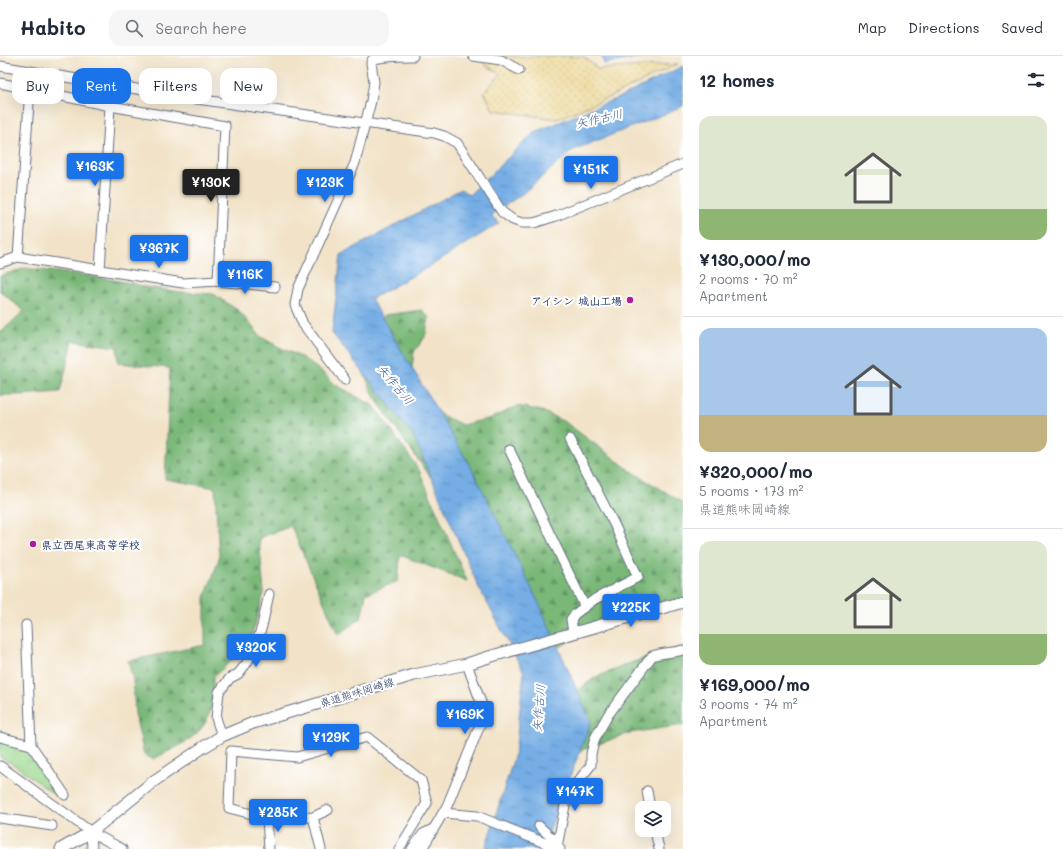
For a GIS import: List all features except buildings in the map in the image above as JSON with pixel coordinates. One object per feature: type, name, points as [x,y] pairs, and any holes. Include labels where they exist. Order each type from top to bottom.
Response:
[{"type":"main road","name":"県道熊味岡崎線","points":[[61,849],[91,832],[154,781],[202,748],[222,736],[253,723],[398,679],[467,664],[683,602]]},
{"type":"street","points":[[345,380],[303,324],[295,305],[298,289],[355,162],[371,101],[374,82],[371,63],[372,60],[385,57],[413,56]]},
{"type":"street","points":[[473,56],[501,60],[519,70]]},
{"type":"street","points":[[0,66],[190,98],[434,133],[444,136],[457,142],[502,212],[513,220],[522,224],[534,223],[556,216],[683,164]]},
{"type":"street","points":[[0,83],[12,85]]},
{"type":"street","points":[[64,96],[110,106],[225,126],[218,281]]},
{"type":"street","points":[[18,257],[29,104]]},
{"type":"street","points":[[100,270],[110,106]]},
{"type":"street","points":[[0,263],[18,257],[183,283],[218,281],[275,287]]},
{"type":"street","points":[[570,439],[614,524],[638,577],[595,599],[575,614],[571,619],[573,633]]},
{"type":"street","points":[[509,449],[585,607]]},
{"type":"street","points":[[222,736],[216,718],[219,692],[230,678],[238,674],[254,651],[258,642],[269,594]]},
{"type":"street","points":[[26,625],[31,745],[65,795]]},
{"type":"street","points":[[558,846],[567,795],[591,765],[591,754],[595,738],[608,715],[652,656],[661,653],[683,650]]},
{"type":"street","points":[[422,849],[443,813],[471,750],[482,720],[483,708],[467,664]]},
{"type":"street","points":[[0,737],[31,745]]},
{"type":"street","points":[[328,810],[313,817],[267,818],[229,808],[231,751],[297,757],[367,737],[421,780],[427,803],[399,849]]},
{"type":"street","points":[[0,766],[91,832],[122,849]]},
{"type":"street","points":[[647,790],[649,801]]},
{"type":"street","points":[[443,813],[477,816],[558,846]]},
{"type":"street","points":[[313,817],[321,849]]},
{"type":"street","points":[[0,818],[52,826]]},
{"type":"street","points":[[267,818],[269,849]]},
{"type":"street","points":[[539,826],[558,846]]},
{"type":"street","points":[[412,849],[423,834],[433,829]]},
{"type":"street","points":[[91,832],[92,849]]},
{"type":"street","points":[[656,837],[659,849]]},
{"type":"green space","points":[[25,268],[90,276],[145,287],[213,294],[239,311],[261,337],[303,358],[336,385],[374,406],[419,470],[467,581],[400,555],[398,581],[366,594],[361,618],[338,635],[291,526],[259,538],[264,593],[251,639],[228,664],[213,677],[209,714],[201,729],[186,741],[153,759],[144,755],[135,714],[133,680],[128,661],[205,645],[205,597],[219,559],[215,488],[165,479],[170,368],[118,363],[117,347],[73,341],[60,392],[0,395],[0,333],[24,311],[0,291],[0,276]]},
{"type":"green space","points":[[422,310],[429,318],[425,337],[414,352],[410,385],[430,409],[462,425],[491,418],[518,406],[542,411],[565,422],[631,471],[680,501],[683,505],[683,601],[604,623],[547,655],[456,512],[375,398],[363,371],[368,331],[385,315]]},
{"type":"green space","points":[[683,647],[683,725],[630,733],[579,751],[571,696],[594,678],[633,662]]},
{"type":"green space","points":[[0,742],[13,743],[28,753],[40,767],[59,798],[16,766],[0,757]]},
{"type":"sand","points":[[481,56],[583,56],[598,69],[678,64],[608,98],[557,119],[493,110],[484,92],[501,74],[486,66]]},
{"type":"water","points":[[602,56],[646,56],[604,64]]},
{"type":"water","name":"矢作古川","points":[[683,66],[683,106],[573,150],[522,194],[491,215],[499,223],[432,265],[371,299],[472,469],[537,599],[591,722],[542,849],[485,849],[515,754],[524,672],[478,586],[413,435],[332,333],[341,255],[461,189],[469,195],[535,132],[625,95]]},
{"type":"place","name":"アイシン 城山工場","points":[[630,300]]},
{"type":"place","name":"県立西尾東高等学校","points":[[33,544]]}]
